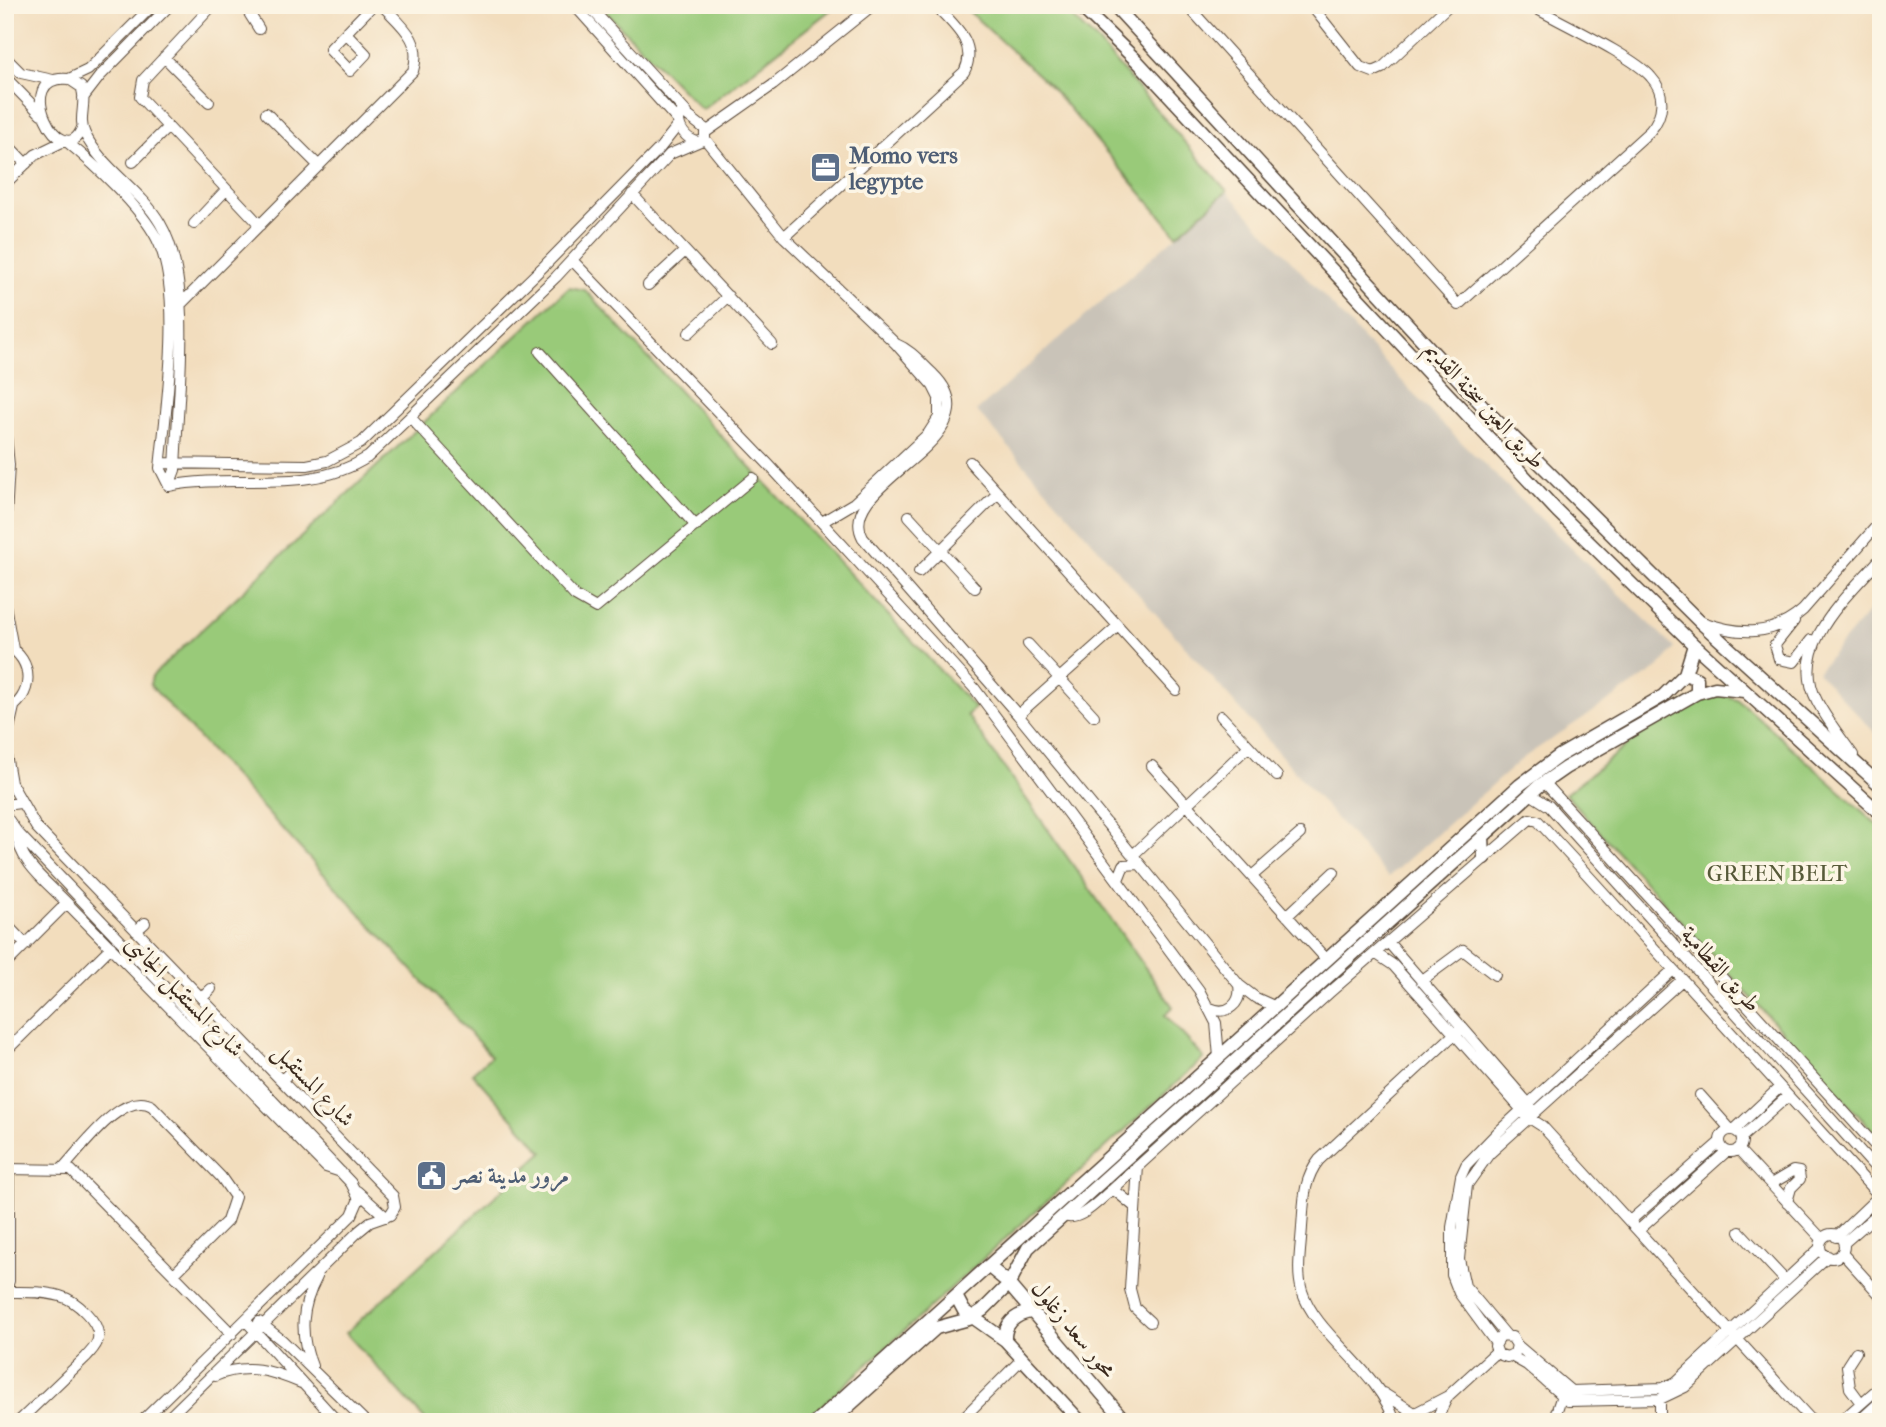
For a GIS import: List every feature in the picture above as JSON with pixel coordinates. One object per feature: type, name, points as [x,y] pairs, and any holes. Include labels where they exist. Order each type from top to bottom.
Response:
[{"type":"main road","name":"طريق العين سخنة القديم","points":[[1079,5],[1137,61],[1509,463],[1695,645],[1881,814]]},
{"type":"main road","name":"طريق العين سخنة القديم","points":[[1114,5],[1493,417],[1699,621],[1881,786]]},
{"type":"main road","points":[[816,1422],[1532,775],[1559,756],[1655,701],[1685,674],[1695,645]]},
{"type":"main road","points":[[1685,674],[1697,679],[1697,693]]},
{"type":"main road","points":[[841,1419],[936,1328],[973,1317],[1009,1284],[1025,1252],[1544,782],[1697,693],[1716,688],[1744,691]]},
{"type":"main road","points":[[1483,836],[1483,858]]},
{"type":"main road","name":"محور سعد زغلول","points":[[988,1266],[1009,1284],[1126,1422]]},
{"type":"main road","points":[[956,1296],[964,1311],[1005,1340],[1081,1422]]},
{"type":"main road","points":[[1005,1340],[1005,1333],[1012,1320],[1030,1312]]},
{"type":"street","points":[[21,73],[54,80],[69,79],[88,70],[153,5]]},
{"type":"street","points":[[83,98],[170,5]]},
{"type":"street","points":[[213,5],[143,80],[139,94],[143,104],[260,225]]},
{"type":"street","points":[[244,5],[259,29]]},
{"type":"street","points":[[346,33],[373,5]]},
{"type":"street","points":[[181,303],[413,71],[417,59],[411,35],[382,5]]},
{"type":"street","points":[[574,5],[679,123],[688,138],[703,138]]},
{"type":"street","points":[[588,5],[687,113],[703,138],[784,237],[896,344],[933,386],[939,398],[939,417],[928,434],[848,507],[822,522]]},
{"type":"street","points":[[169,486],[209,481],[326,477],[368,457],[556,277],[670,154],[703,138],[873,5]]},
{"type":"street","points":[[784,237],[964,72],[969,61],[967,42],[935,5]]},
{"type":"street","points":[[1188,5],[1458,305],[1650,131],[1660,115],[1661,96],[1649,74],[1530,5]]},
{"type":"street","points":[[1311,5],[1360,67],[1373,72],[1382,68],[1449,5]]},
{"type":"street","points":[[5,57],[21,73],[26,83],[20,87],[14,86]]},
{"type":"street","points":[[164,57],[209,102]]},
{"type":"street","points":[[88,70],[88,78],[98,79]]},
{"type":"street","points":[[5,76],[49,125]]},
{"type":"street","points":[[35,155],[78,136],[82,128],[81,88],[69,79]]},
{"type":"street","points":[[54,80],[44,88],[40,100],[56,138],[65,141],[82,155],[147,224],[164,259],[170,334],[161,474],[169,486]]},
{"type":"street","points":[[267,113],[319,166]]},
{"type":"street","points":[[161,463],[307,465],[345,454],[361,443],[545,265],[660,148],[679,123],[680,113],[687,113]]},
{"type":"street","points":[[5,184],[35,155],[49,125]]},
{"type":"street","points":[[82,128],[91,145],[160,222],[176,260],[181,303],[175,464],[169,486]]},
{"type":"street","points":[[133,162],[167,128]]},
{"type":"street","points":[[5,142],[26,164]]},
{"type":"street","points":[[82,155],[84,147],[91,145]]},
{"type":"street","points":[[194,223],[226,190]]},
{"type":"street","points":[[632,194],[772,344]]},
{"type":"street","points":[[567,242],[577,244],[579,251]]},
{"type":"street","points":[[648,285],[685,251]]},
{"type":"street","points":[[572,260],[822,522],[975,689],[1210,1008],[1218,1032],[1219,1057]]},
{"type":"street","points":[[545,265],[547,272],[556,277]]},
{"type":"street","points":[[689,333],[728,296]]},
{"type":"street","points":[[896,344],[912,354],[942,383],[948,402],[947,415],[939,433],[867,502],[859,517],[861,533],[1018,715],[1239,985],[1256,998],[1276,1007]]},
{"type":"street","points":[[540,352],[696,526]]},
{"type":"street","points":[[411,418],[575,596],[590,606],[603,605],[753,478]]},
{"type":"street","points":[[5,426],[9,465],[5,534]]},
{"type":"street","points":[[970,462],[1176,690]]},
{"type":"street","points":[[919,572],[998,493]]},
{"type":"street","points":[[848,507],[859,517]]},
{"type":"street","points":[[909,516],[975,588]]},
{"type":"street","points":[[1881,521],[1776,640],[1774,650],[1779,659],[1789,663],[1799,659],[1881,558]]},
{"type":"street","points":[[5,605],[9,647]]},
{"type":"street","points":[[1699,621],[1728,629],[1757,632],[1782,625],[1803,610]]},
{"type":"street","points":[[1018,715],[1118,626]]},
{"type":"street","points":[[1821,629],[1811,652],[1812,688],[1860,768]]},
{"type":"street","points":[[1028,644],[1094,716]]},
{"type":"street","name":"شارع المستقبل","points":[[5,815],[16,832],[357,1191],[386,1217],[395,1207],[393,1196],[36,827],[20,803],[11,783],[5,747],[10,710],[26,691],[28,677],[24,661],[9,647]]},
{"type":"street","points":[[1221,716],[1278,776]]},
{"type":"street","points":[[1133,855],[1249,746]]},
{"type":"street","points":[[1152,766],[1327,960]]},
{"type":"street","name":"طريق القطامية","points":[[1544,782],[1881,1152]]},
{"type":"street","name":"طريق القطامية","points":[[1530,794],[1549,806],[1881,1174]]},
{"type":"street","points":[[5,805],[20,803]]},
{"type":"street","points":[[1064,1216],[1070,1219],[1079,1216],[1112,1189],[1483,858],[1527,821],[1534,819],[1880,1197],[1841,1244],[1820,1245],[1676,1382],[1654,1389],[1572,1391],[1517,1345],[1465,1286],[1459,1259],[1457,1223]]},
{"type":"street","name":"شارع المستقبل الجانبى","points":[[16,832],[18,849],[67,903],[326,1167],[341,1172]]},
{"type":"street","points":[[1252,876],[1300,834]]},
{"type":"street","points":[[1573,859],[1586,847]]},
{"type":"street","points":[[1118,880],[1124,865],[1140,864]]},
{"type":"street","points":[[1287,916],[1334,872]]},
{"type":"street","points":[[5,965],[67,903]]},
{"type":"street","points":[[5,923],[26,945]]},
{"type":"street","points":[[136,931],[145,923]]},
{"type":"street","points":[[1388,942],[1458,1030]]},
{"type":"street","points":[[5,1052],[111,947]]},
{"type":"street","points":[[1421,981],[1463,950],[1469,952],[1495,975]]},
{"type":"street","points":[[1375,953],[1389,961],[1458,1030],[1542,1126],[1640,1229],[1814,1422]]},
{"type":"street","points":[[161,983],[174,970]]},
{"type":"street","points":[[1673,970],[1529,1111],[1472,1174],[1467,1185],[1450,1263],[1454,1284],[1501,1356],[1510,1356],[1531,1369],[1561,1398],[1583,1403],[1661,1399],[1685,1387],[1841,1244],[1881,1211]]},
{"type":"street","points":[[1529,1111],[1682,979]]},
{"type":"street","points":[[1210,1008],[1222,1011],[1234,1006],[1240,994],[1239,985]]},
{"type":"street","points":[[202,998],[211,989]]},
{"type":"street","points":[[1448,1395],[1396,1422],[1383,1393],[1313,1311],[1302,1292],[1300,1270],[1305,1187],[1319,1160],[1458,1030]]},
{"type":"street","points":[[1793,1077],[1804,1067]]},
{"type":"street","points":[[282,1080],[291,1071]]},
{"type":"street","points":[[1736,1132],[1780,1087]]},
{"type":"street","points":[[1700,1095],[1736,1132],[1738,1149],[1787,1202],[1828,1256]]},
{"type":"street","points":[[1631,1220],[1720,1142],[1723,1134],[1736,1132],[1788,1096]]},
{"type":"street","points":[[63,1168],[104,1123],[125,1106],[137,1101],[152,1106],[221,1177],[235,1197],[227,1221],[174,1274]]},
{"type":"street","points":[[1720,1142],[1727,1151]]},
{"type":"street","points":[[1640,1229],[1727,1151],[1738,1149]]},
{"type":"street","points":[[1138,1166],[1131,1299],[1141,1316],[1150,1322]]},
{"type":"street","points":[[18,1422],[86,1357],[99,1336],[95,1325],[69,1299],[38,1292],[5,1292],[9,1281],[7,1169],[63,1168],[81,1178],[232,1334]]},
{"type":"street","points":[[1771,1184],[1793,1171],[1799,1172],[1800,1179],[1791,1188],[1787,1202]]},
{"type":"street","points":[[1112,1189],[1135,1208]]},
{"type":"street","points":[[141,1422],[352,1215],[359,1199],[357,1191]]},
{"type":"street","points":[[164,1422],[370,1222],[386,1217]]},
{"type":"street","points":[[1740,1232],[1785,1280]]},
{"type":"street","points":[[1841,1244],[1881,1296]]},
{"type":"street","points":[[314,1373],[303,1343],[303,1319],[308,1296],[321,1268]]},
{"type":"street","points":[[248,1319],[314,1373],[366,1422]]},
{"type":"street","points":[[260,1329],[338,1422]]},
{"type":"street","points":[[1383,1393],[1432,1422],[1448,1395],[1506,1335]]},
{"type":"street","points":[[1510,1356],[1517,1345]]},
{"type":"street","points":[[1856,1352],[1847,1366],[1850,1388],[1861,1403]]},
{"type":"street","points":[[959,1422],[1022,1359]]},
{"type":"street","points":[[211,1378],[252,1368],[271,1370],[305,1384]]},
{"type":"street","points":[[1840,1422],[1881,1386]]},
{"type":"street","points":[[1553,1422],[1561,1398]]},
{"type":"street","points":[[1660,1422],[1661,1399]]},
{"type":"street","points":[[1858,1422],[1881,1401]]},
{"type":"shaded area","points":[[1227,191],[1434,416],[1675,648],[1658,668],[1523,758],[1388,877],[977,411]]},
{"type":"shaded area","points":[[1881,597],[1881,739],[1817,672]]},
{"type":"green space","points":[[599,5],[837,5],[702,110]]},
{"type":"green space","points":[[962,5],[1059,5],[1098,42],[1227,191],[1177,235],[1050,86]]},
{"type":"green space","points":[[569,287],[585,290],[975,708],[967,715],[1173,1007],[1165,1015],[1204,1058],[804,1422],[427,1422],[346,1333],[543,1152],[472,1073],[491,1056],[150,685],[152,676]]},
{"type":"green space","name":"GREEN BELT","points":[[1724,695],[1736,699],[1750,710],[1881,828],[1881,1140],[1565,794],[1678,705],[1696,698]]},
{"type":"place","name":"Momo vers legypte","points":[[826,168]]},
{"type":"place","name":"مرور مدينة نصر","points":[[431,1175]]}]
